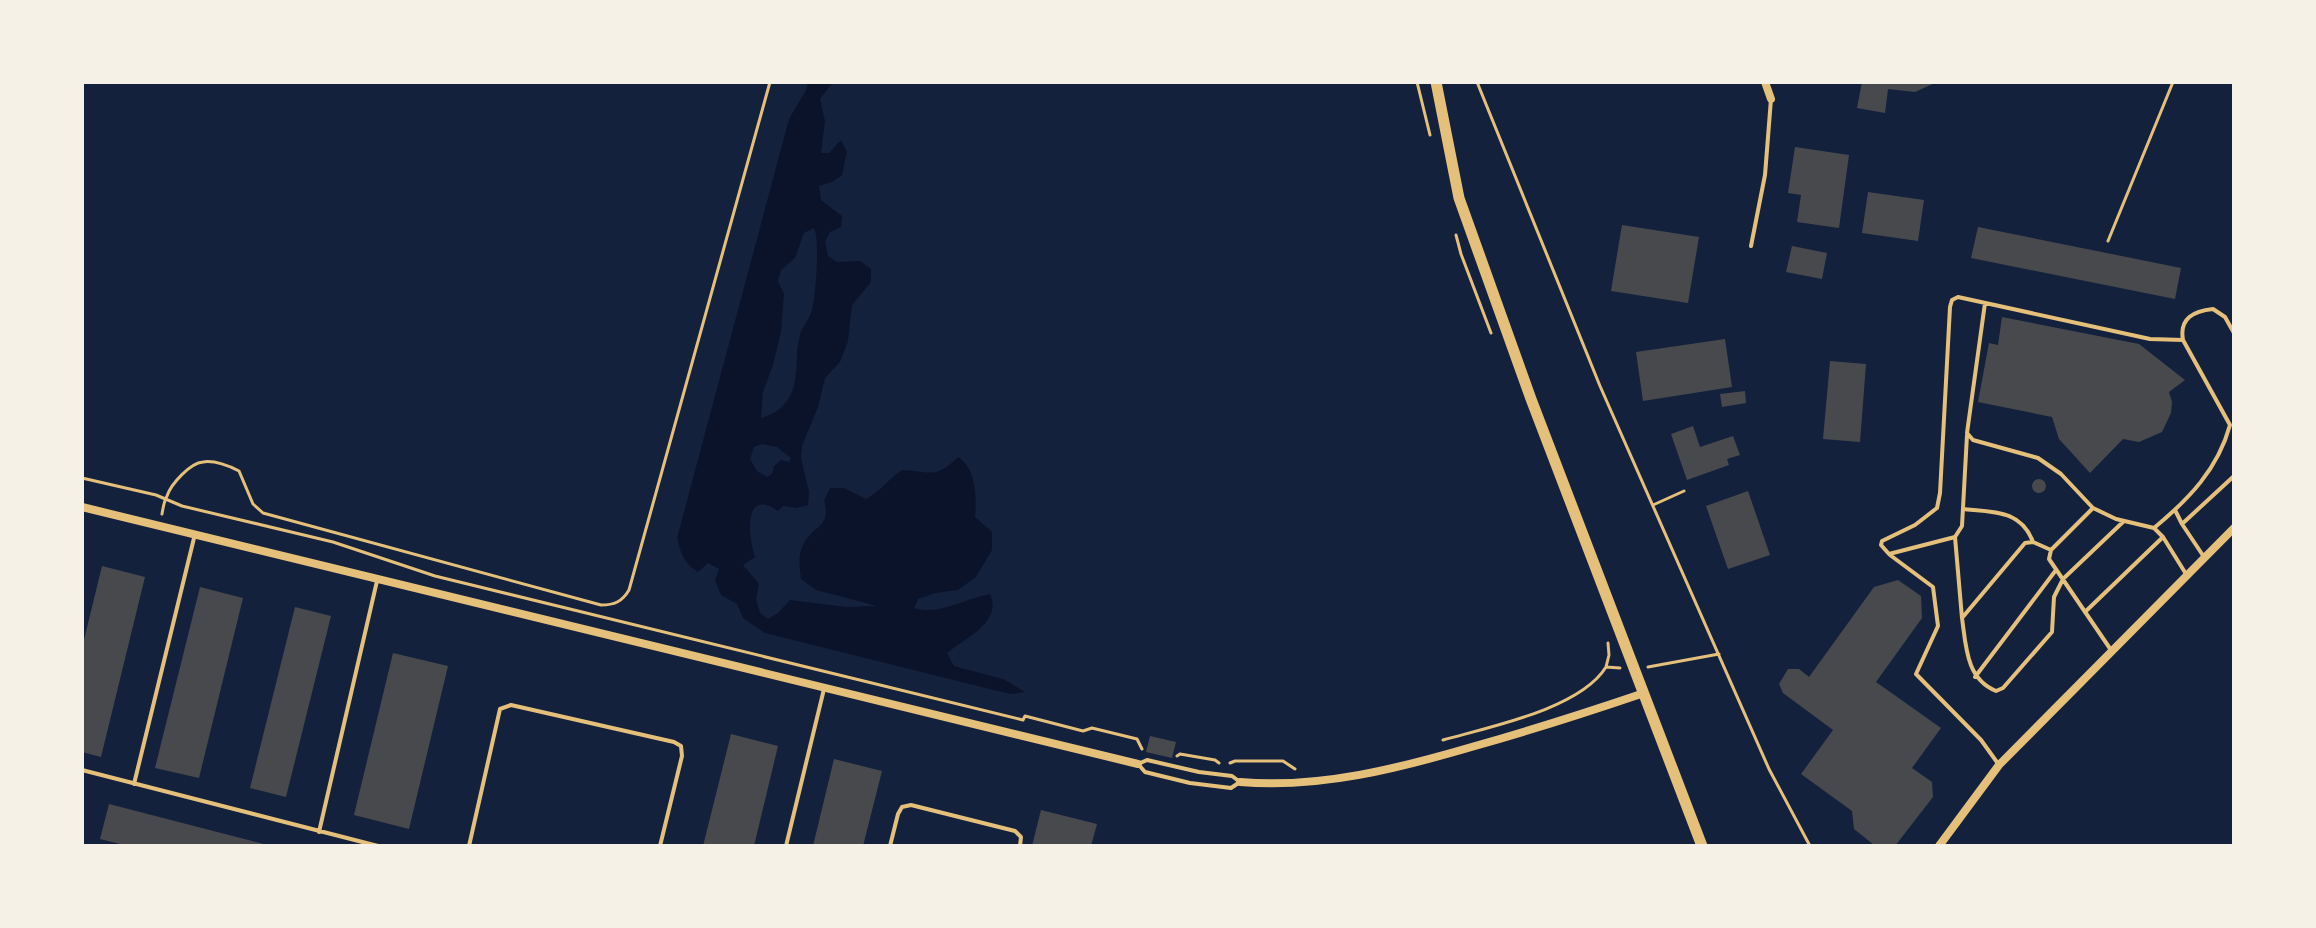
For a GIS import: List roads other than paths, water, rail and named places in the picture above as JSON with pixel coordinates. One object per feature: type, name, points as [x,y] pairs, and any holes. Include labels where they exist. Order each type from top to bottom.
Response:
[{"type":"main road","points":[[1436,82],[1459,198],[1531,399],[1702,846]]},
{"type":"street","points":[[1765,82],[1771,99]]},
{"type":"street","points":[[82,507],[1138,764]]},
{"type":"street","points":[[1939,846],[1999,765],[2234,528]]},
{"type":"street","points":[[1240,782],[1297,782],[1398,767],[1549,725],[1644,693]]},
{"type":"lane","points":[[1751,246],[1765,175],[1771,99]]},
{"type":"lane","points":[[1999,765],[1981,740],[1916,674],[1938,626],[1933,587],[1882,548],[1882,541],[1915,525],[1937,508],[1952,300],[1958,297],[2150,339],[2183,340]]},
{"type":"lane","points":[[1985,303],[1967,433],[1962,526],[1955,537],[1968,657],[1975,677],[1986,687],[1996,691],[2003,688],[2052,632],[2054,597],[2063,579],[2124,521]]},
{"type":"lane","points":[[2154,528],[2204,480],[2217,461],[2230,425],[2183,340],[2181,330],[2188,317],[2213,309],[2225,317],[2234,333]]},
{"type":"lane","points":[[1967,433],[1973,440],[2038,458],[2061,474],[2093,508],[2124,521],[2154,528],[2186,574]]},
{"type":"lane","points":[[2182,524],[2234,476]]},
{"type":"lane","points":[[2093,508],[2051,550],[2049,559],[2111,650]]},
{"type":"lane","points":[[1963,509],[2016,518],[2028,528],[2033,542]]},
{"type":"lane","points":[[2175,510],[2204,557]]},
{"type":"lane","points":[[134,784],[195,534]]},
{"type":"lane","points":[[1889,554],[1955,537]]},
{"type":"lane","points":[[2085,612],[2163,537]]},
{"type":"lane","points":[[1962,618],[2025,543],[2033,542],[2051,550]]},
{"type":"lane","points":[[1975,677],[2056,570]]},
{"type":"lane","points":[[319,832],[378,579]]},
{"type":"lane","points":[[786,846],[824,689]]},
{"type":"lane","points":[[469,846],[500,709],[511,705],[681,746],[682,756],[660,846]]},
{"type":"lane","points":[[1147,760],[1232,776],[1240,782],[1231,788],[1190,783],[1145,772],[1138,764],[1147,760]]},
{"type":"lane","points":[[82,770],[378,846]]},
{"type":"lane","points":[[890,846],[898,814],[902,807],[911,805],[1015,831],[1021,837],[1020,846]]},
{"type":"water","points":[[808,82],[833,82],[820,99],[825,121],[821,153],[829,153],[841,140],[847,152],[842,175],[819,186],[821,200],[842,216],[841,227],[830,232],[825,242],[828,256],[837,262],[860,261],[871,269],[871,282],[852,305],[848,341],[840,362],[825,378],[818,407],[802,446],[808,505],[796,508],[783,506],[778,511],[768,505],[758,505],[751,516],[750,534],[755,557],[743,565],[759,584],[756,599],[760,613],[768,619],[790,600],[847,607],[877,606],[816,590],[801,579],[801,549],[824,521],[824,500],[830,488],[844,488],[866,499],[902,470],[938,471],[958,457],[972,476],[975,517],[992,532],[992,550],[976,577],[958,590],[918,599],[914,608],[933,610],[990,594],[993,604],[987,621],[947,653],[954,666],[1003,679],[1025,692],[1010,694],[765,633],[743,618],[737,604],[721,595],[715,580],[719,569],[708,563],[698,572],[686,562],[680,549],[677,538],[789,119]],"holes":[[[814,228],[817,256],[814,295],[811,313],[798,343],[793,389],[782,407],[761,418],[763,392],[781,332],[784,294],[778,281],[781,270],[795,258],[804,233]],[[762,444],[777,447],[791,458],[789,462],[781,460],[767,477],[757,471],[750,459],[754,447]]]}]
